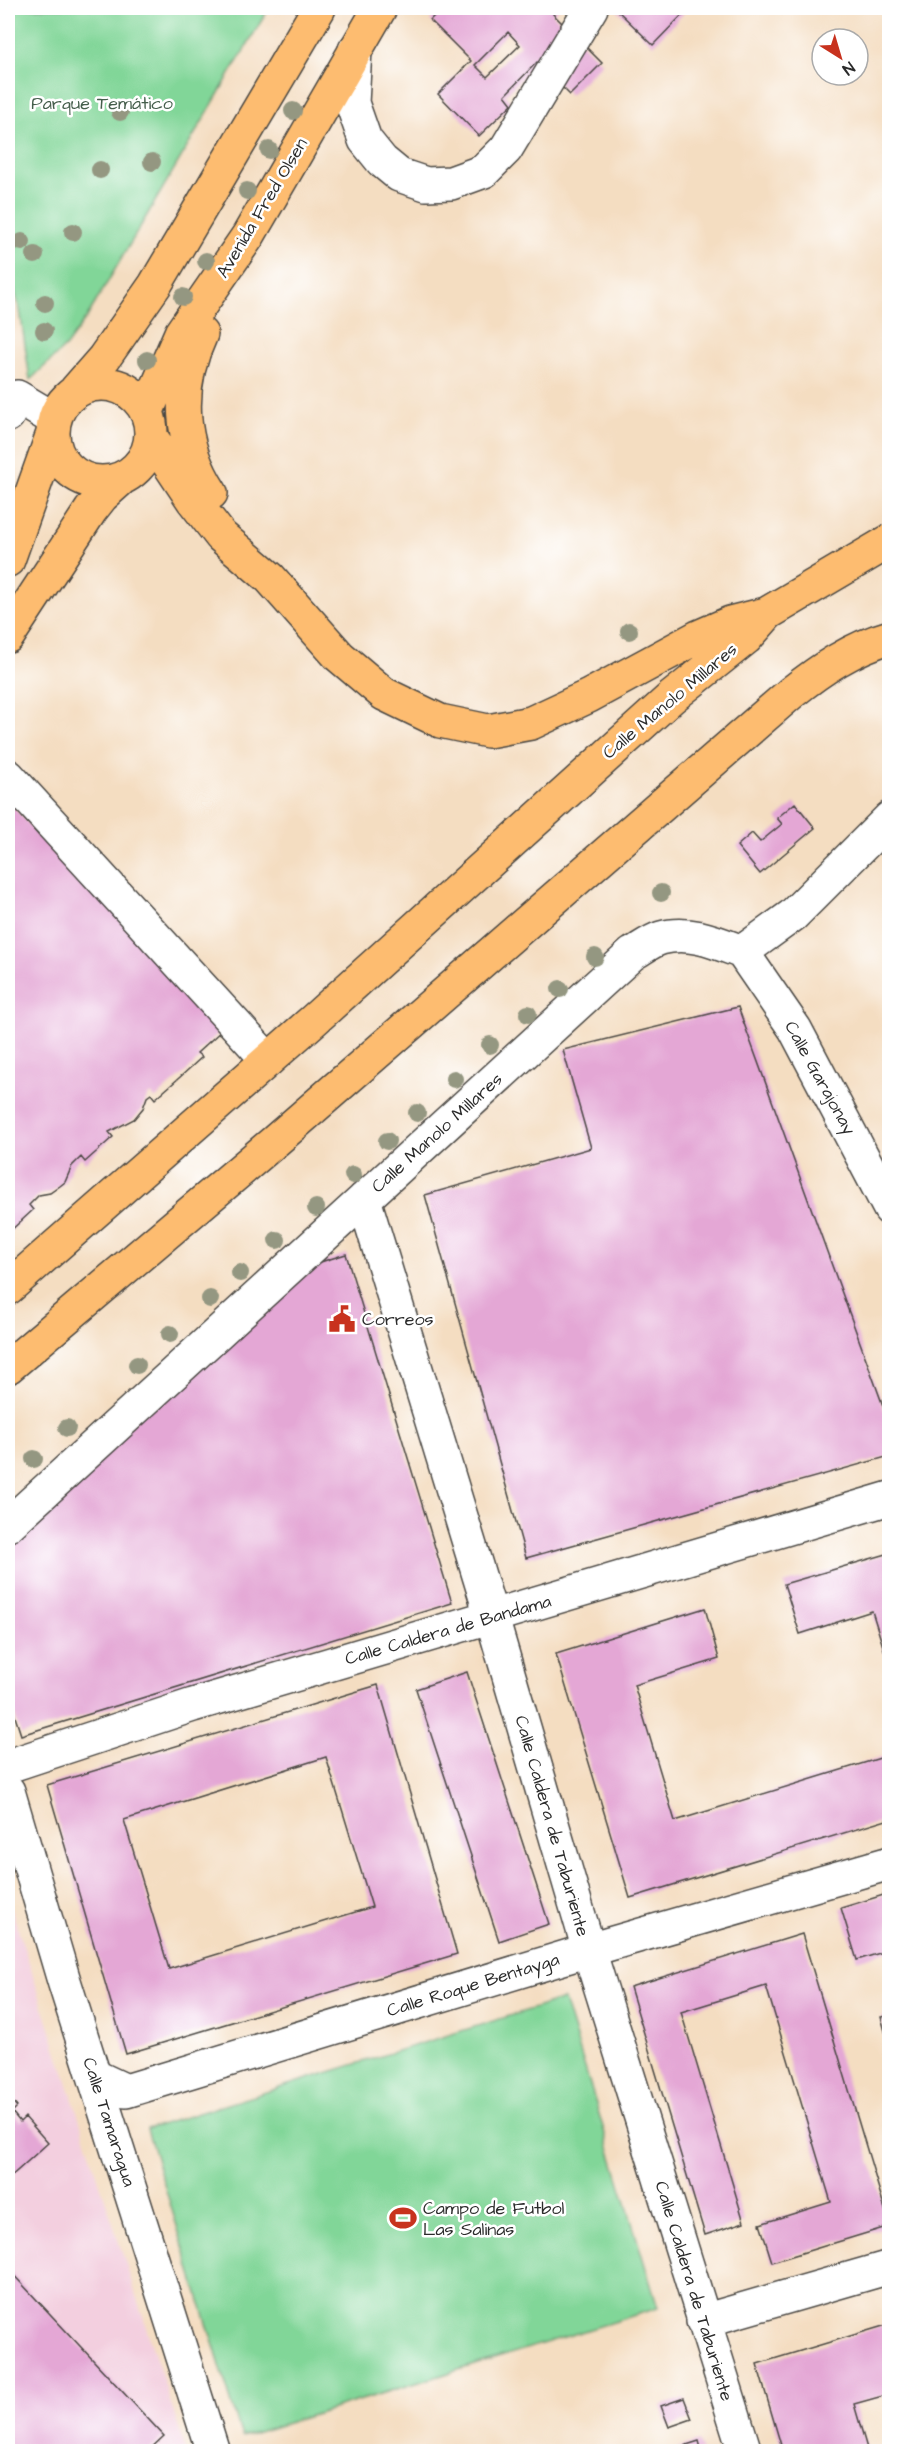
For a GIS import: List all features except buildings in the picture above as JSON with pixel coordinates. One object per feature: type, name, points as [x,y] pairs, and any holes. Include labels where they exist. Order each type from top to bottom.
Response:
[{"type":"main road","points":[[8,560],[61,404],[104,358],[155,285],[319,8]]},
{"type":"main road","name":"Avenida Fred Olsen","points":[[149,424],[181,333],[248,236],[380,8]]},
{"type":"main road","points":[[248,236],[189,361],[184,395],[185,430],[190,453],[200,475],[270,578],[339,656],[384,694],[440,720],[488,731],[531,723],[589,696],[698,637],[730,623],[768,613]]},
{"type":"main road","points":[[76,390],[95,383],[114,384],[134,394],[193,500],[221,536],[270,578]]},
{"type":"main road","points":[[8,636],[91,510],[102,496],[136,468],[146,454],[149,424]]},
{"type":"main road","points":[[53,428],[56,452],[65,466],[75,474],[91,481],[105,482],[122,478]]},
{"type":"main road","name":"Calle Manolo Millares","points":[[8,1288],[268,1060],[672,697],[746,638],[768,613],[890,542]]},
{"type":"main road","points":[[8,1367],[274,1142],[791,693],[822,669],[853,651],[890,637]]},
{"type":"street","points":[[355,50],[352,103],[365,140],[382,161],[399,175],[426,184],[451,183],[484,171],[506,149],[591,8]]},
{"type":"street","points":[[12,406],[53,428]]},
{"type":"street","points":[[8,776],[268,1060]]},
{"type":"street","points":[[742,952],[793,915],[890,818]]},
{"type":"street","name":"Calle Manolo Millares","points":[[8,1525],[632,954],[659,938],[680,935],[705,938],[742,952]]},
{"type":"street","name":"Calle Garajonay","points":[[742,952],[795,1029],[890,1209]]},
{"type":"street","name":"Calle Caldera de Taburiente","points":[[364,1199],[492,1618],[589,1950],[745,2451]]},
{"type":"street","name":"Calle Caldera de Bandama","points":[[8,1766],[193,1705],[890,1498]]},
{"type":"street","name":"Calle Tamaragua","points":[[8,1791],[94,2076],[213,2451]]},
{"type":"street","name":"Calle Roque Bentayga","points":[[94,2076],[126,2091],[589,1950],[890,1863]]},
{"type":"street","points":[[703,2321],[890,2266]]},
{"type":"shaded area","points":[[8,1898],[186,2451],[8,2451]]},
{"type":"green space","name":"Parque Temático","points":[[8,8],[269,8],[87,317],[66,346],[30,380],[20,310],[8,268]]},
{"type":"green space","name":"Campo de Futbol Las Salinas","points":[[564,1999],[658,2308],[242,2437],[147,2129]]},
{"type":"place","name":"Correos","points":[[342,1319]]},
{"type":"place","name":"Campo de Futbol Las Salinas","points":[[403,2218]]}]
